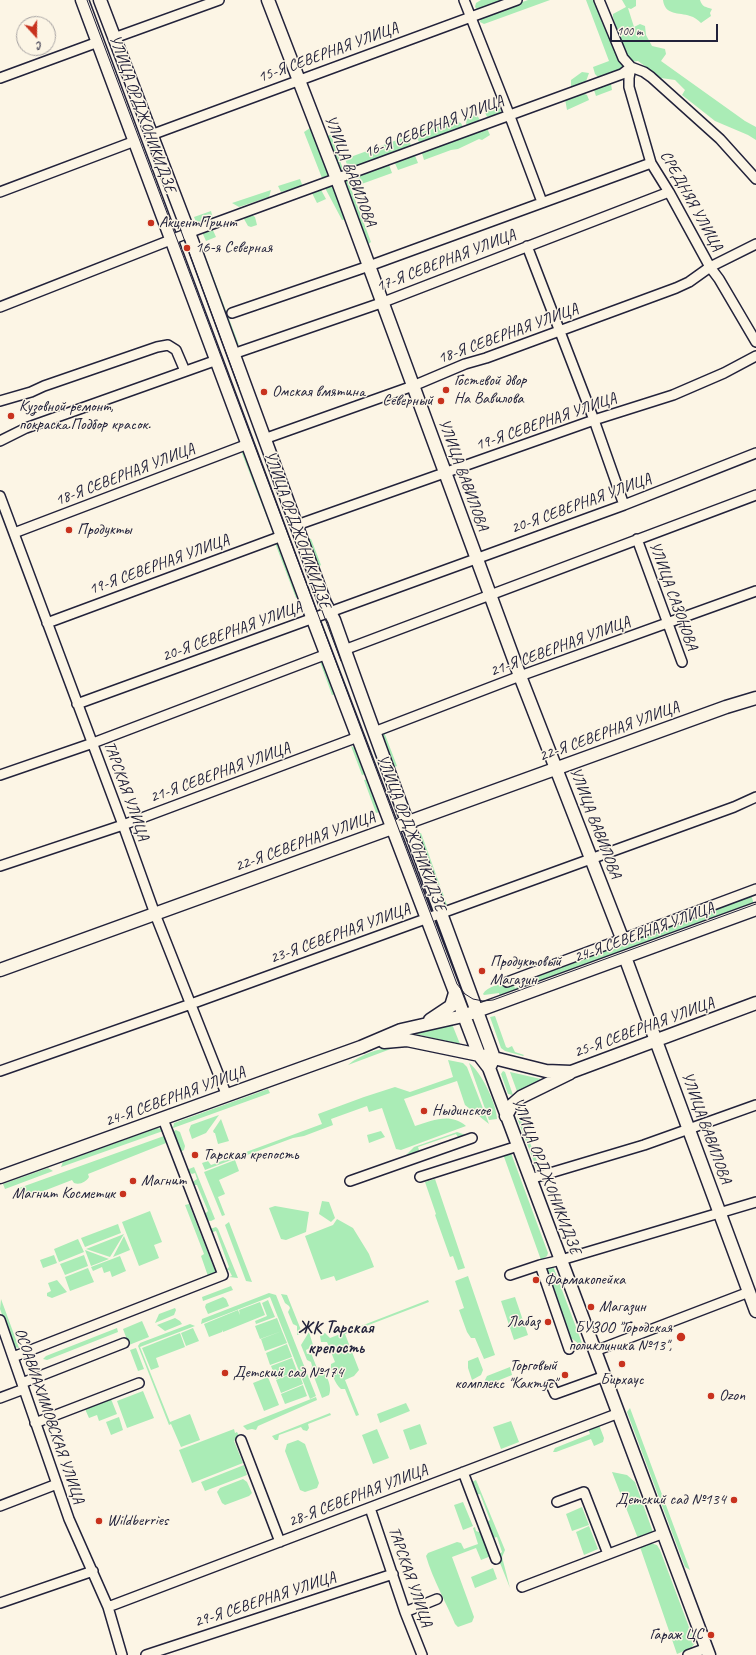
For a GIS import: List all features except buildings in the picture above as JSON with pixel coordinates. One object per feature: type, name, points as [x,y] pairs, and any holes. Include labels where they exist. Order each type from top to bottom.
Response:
[{"type":"main road","name":"УЛИЦА ОРДЖОНИКИДЗЕ","points":[[82,0],[312,619],[327,654],[463,1016],[479,1055],[492,1063]]},
{"type":"main road","name":"УЛИЦА ОРДЖОНИКИДЗЕ","points":[[100,0],[325,603],[330,612],[441,913],[477,1011],[506,1116],[708,1652]]},
{"type":"main road","name":"УЛИЦА ВАВИЛОВА","points":[[268,0],[337,179],[381,303],[520,676],[622,938]]},
{"type":"main road","name":"22-Я СЕВЕРНАЯ УЛИЦА","points":[[0,970],[556,768],[726,707],[756,698]]},
{"type":"main road","name":"24-Я СЕВЕРНАЯ УЛИЦА","points":[[0,1177],[361,1047],[389,1035],[424,1024],[463,1016],[756,909]]},
{"type":"main road","name":"УЛИЦА ВАВИЛОВА","points":[[625,957],[756,1311]]},
{"type":"main road","points":[[424,1024],[448,1010],[454,1002],[455,993]]},
{"type":"main road","name":"25-Я СЕВЕРНАЯ УЛИЦА","points":[[492,1063],[546,1071],[571,1072],[756,1003]]},
{"type":"main road","name":"24-Я СЕВЕРНАЯ УЛИЦА","points":[[361,1047],[390,1041],[407,1040],[479,1055]]},
{"type":"main road","points":[[506,1116],[512,1105],[521,1097],[571,1072]]},
{"type":"street","points":[[114,38],[219,0]]},
{"type":"street","points":[[464,0],[542,202]]},
{"type":"street","name":"15-Я СЕВЕРНАЯ УЛИЦА","points":[[151,135],[517,0]]},
{"type":"street","points":[[599,0],[623,58],[631,67],[644,72],[651,77],[688,109],[720,139],[756,179]]},
{"type":"street","points":[[0,78],[98,42]]},
{"type":"street","name":"16-Я СЕВЕРНАЯ УЛИЦА","points":[[0,306],[188,233],[509,114],[622,74],[631,67]]},
{"type":"street","name":"СРЕДНЯЯ УЛИЦА","points":[[631,67],[629,87],[651,163],[669,192],[710,267],[719,279],[756,342]]},
{"type":"street","points":[[0,192],[135,141]]},
{"type":"street","name":"17-Я СЕВЕРНАЯ УЛИЦА","points":[[232,313],[369,266],[651,163]]},
{"type":"street","name":"17-Я СЕВЕРНАЯ УЛИЦА","points":[[233,354],[381,303],[669,192]]},
{"type":"street","name":"18-Я СЕВЕРНАЯ УЛИЦА","points":[[264,439],[413,386],[464,364],[486,358],[560,332],[676,288],[689,282],[710,267],[756,244]]},
{"type":"street","points":[[527,246],[594,420],[624,504]]},
{"type":"street","points":[[0,401],[31,392],[44,386],[157,347],[168,345],[176,350],[185,371]]},
{"type":"street","name":"19-Я СЕВЕРНАЯ УЛИЦА","points":[[297,525],[445,474],[594,420],[673,395],[724,373],[756,356]]},
{"type":"street","points":[[0,441],[26,428],[217,360]]},
{"type":"street","name":"18-Я СЕВЕРНАЯ УЛИЦА","points":[[14,533],[248,444]]},
{"type":"street","name":"20-Я СЕВЕРНАЯ УЛИЦА","points":[[77,704],[624,504],[756,453]]},
{"type":"street","points":[[344,650],[756,495]]},
{"type":"street","name":"ТАРСКАЯ УЛИЦА","points":[[0,496],[77,704],[93,743],[155,914],[226,1096]]},
{"type":"street","name":"19-Я СЕВЕРНАЯ УЛИЦА","points":[[47,623],[282,536]]},
{"type":"street","name":"УЛИЦА САЗОНОВА","points":[[637,540],[682,662]]},
{"type":"street","name":"21-Я СЕВЕРНАЯ УЛИЦА","points":[[374,732],[520,676],[668,624],[756,591]]},
{"type":"street","points":[[0,775],[93,743],[327,654]]},
{"type":"street","name":"21-Я СЕВЕРНАЯ УЛИЦА","points":[[0,866],[123,825],[358,738]]},
{"type":"street","name":"23-Я СЕВЕРНАЯ УЛИЦА","points":[[0,1071],[191,1004],[756,797]]},
{"type":"street","name":"24-Я СЕВЕРНАЯ УЛИЦА","points":[[507,982],[756,889]]},
{"type":"street","points":[[530,1179],[644,1145],[756,1106]]},
{"type":"street","points":[[13,1357],[224,1275],[163,1119]]},
{"type":"street","points":[[350,1181],[472,1138]]},
{"type":"street","points":[[420,1177],[518,1146]]},
{"type":"street","points":[[510,1275],[756,1202]]},
{"type":"street","points":[[540,1265],[569,1349]]},
{"type":"street","points":[[595,1351],[749,1292]]},
{"type":"street","name":"ОСОАВИАХИМОВСКАЯ УЛИЦА","points":[[0,1320],[69,1519],[108,1607],[122,1655]]},
{"type":"street","points":[[0,1398],[23,1386],[124,1343]]},
{"type":"street","points":[[551,1386],[554,1394],[604,1376]]},
{"type":"street","points":[[36,1423],[139,1382]]},
{"type":"street","name":"28-Я СЕВЕРНАЯ УЛИЦА","points":[[108,1607],[619,1413]]},
{"type":"street","points":[[241,1440],[280,1542]]},
{"type":"street","points":[[463,1472],[496,1559]]},
{"type":"street","points":[[0,1506],[57,1484]]},
{"type":"street","points":[[558,1502],[584,1492],[608,1554]]},
{"type":"street","name":"ТАРСКАЯ УЛИЦА","points":[[370,1508],[405,1612],[422,1655]]},
{"type":"street","points":[[522,1587],[664,1533]]},
{"type":"street","points":[[0,1603],[93,1571]]},
{"type":"street","name":"29-Я СЕВЕРНАЯ УЛИЦА","points":[[146,1655],[392,1574]]},
{"type":"street","points":[[405,1612],[437,1600]]},
{"type":"street","points":[[688,1655],[708,1652]]},
{"type":"green space","points":[[481,0],[507,0],[478,10],[475,7],[476,3]]},
{"type":"green space","points":[[528,0],[550,0],[484,24],[480,22],[481,17]]},
{"type":"green space","points":[[586,0],[593,0],[596,3],[619,61],[625,63],[625,69],[600,79],[595,74],[593,67],[609,61]]},
{"type":"green space","points":[[622,0],[636,0],[636,6],[631,9],[628,8],[634,27],[640,24],[645,26],[646,35],[652,46],[665,49],[666,54],[661,61],[745,121],[756,127],[756,140],[715,121],[682,95],[685,90],[675,80],[661,78],[638,61],[631,62],[626,57],[613,17],[613,14],[626,7]]},
{"type":"green space","points":[[663,0],[700,0],[703,5],[712,9],[710,13],[711,16],[701,23],[691,16],[670,11],[664,5]]},
{"type":"green space","points":[[582,72],[589,73],[585,84],[577,88],[571,86],[571,80]]},
{"type":"green space","points":[[608,81],[611,84],[612,90],[596,96],[594,90],[596,86]]},
{"type":"green space","points":[[583,93],[587,95],[589,100],[567,110],[565,99]]},
{"type":"green space","points":[[498,104],[501,111],[499,114],[487,117],[484,110]]},
{"type":"green space","points":[[472,115],[477,115],[481,122],[467,127],[467,120]]},
{"type":"green space","points":[[446,119],[461,123],[463,127],[462,129],[419,142],[415,135],[439,126]]},
{"type":"green space","points":[[313,126],[331,175],[322,178],[304,132]]},
{"type":"green space","points":[[486,126],[490,135],[482,140],[479,139],[458,149],[451,150],[424,160],[421,150]]},
{"type":"green space","points":[[331,135],[344,172],[340,173],[326,136]]},
{"type":"green space","points":[[408,136],[412,149],[349,170],[345,159]]},
{"type":"green space","points":[[414,153],[418,163],[398,170],[394,161]]},
{"type":"green space","points":[[388,162],[392,173],[356,186],[352,176]]},
{"type":"green space","points":[[347,178],[371,242],[367,245],[343,179]]},
{"type":"green space","points":[[300,179],[303,187],[281,192],[278,186]]},
{"type":"green space","points":[[335,182],[348,219],[342,220],[324,186]]},
{"type":"green space","points":[[320,188],[326,199],[317,203],[311,191]]},
{"type":"green space","points":[[271,190],[269,197],[239,207],[232,203]]},
{"type":"green space","points":[[211,211],[213,219],[197,224],[194,217]]},
{"type":"green space","points":[[250,214],[255,217],[257,225],[251,227],[248,226],[244,219]]},
{"type":"green space","points":[[212,228],[216,237],[206,241],[202,232]]},
{"type":"green space","points":[[200,242],[239,345],[234,343],[197,243]]},
{"type":"green space","points":[[241,451],[246,453],[274,531],[273,533]]},
{"type":"green space","points":[[307,538],[311,539],[321,565],[318,567]]},
{"type":"green space","points":[[275,543],[280,546],[300,597],[296,598]]},
{"type":"green space","points":[[322,658],[336,694],[332,695],[319,659]]},
{"type":"green space","points":[[384,732],[397,766],[392,768],[380,734]]},
{"type":"green space","points":[[351,746],[357,749],[366,774],[362,775]]},
{"type":"green space","points":[[367,779],[380,812],[376,813],[364,780]]},
{"type":"green space","points":[[421,833],[447,905],[444,906],[418,834]]},
{"type":"green space","points":[[751,895],[755,907],[500,997],[499,993],[483,994],[489,988],[501,984],[513,984],[515,988],[536,980],[535,976]]},
{"type":"green space","points":[[495,1016],[506,1047],[508,1048],[512,1046],[515,1052],[524,1055],[523,1056],[505,1051],[501,1048],[490,1017]]},
{"type":"green space","points":[[452,1024],[460,1044],[411,1033]]},
{"type":"green space","points":[[396,1047],[348,1065],[370,1052]]},
{"type":"green space","points":[[448,1060],[463,1063],[467,1067],[489,1124],[465,1105],[457,1081],[404,1099],[415,1126],[434,1120],[454,1119],[466,1126],[401,1150],[396,1149],[382,1108],[369,1112],[367,1106],[331,1119],[333,1125],[239,1158],[238,1155],[322,1124],[318,1114],[395,1087],[410,1092],[453,1077]]},
{"type":"green space","points":[[469,1063],[474,1067],[488,1089],[497,1119],[489,1120]]},
{"type":"green space","points":[[503,1071],[505,1072],[513,1095],[508,1094],[501,1074]]},
{"type":"green space","points":[[510,1072],[541,1079],[543,1080],[518,1094]]},
{"type":"green space","points":[[268,1089],[270,1093],[173,1128],[174,1123]]},
{"type":"green space","points":[[219,1115],[206,1133],[192,1139],[189,1130],[191,1125]]},
{"type":"green space","points":[[520,1116],[540,1169],[536,1167],[517,1118]]},
{"type":"green space","points":[[221,1119],[229,1141],[218,1144],[213,1131]]},
{"type":"green space","points":[[157,1128],[162,1129],[163,1131],[61,1167],[63,1162]]},
{"type":"green space","points":[[176,1130],[180,1132],[185,1146],[184,1150],[180,1152],[172,1132]]},
{"type":"green space","points":[[381,1131],[385,1137],[369,1143],[367,1135]]},
{"type":"green space","points":[[457,1132],[469,1136],[459,1139],[456,1134],[418,1147],[420,1153],[403,1158],[414,1147]]},
{"type":"green space","points":[[164,1136],[169,1144],[166,1143],[88,1174],[89,1177],[83,1183],[74,1183],[72,1180],[23,1199],[19,1188]]},
{"type":"green space","points":[[511,1153],[548,1253],[547,1256],[541,1260],[503,1154]]},
{"type":"green space","points":[[233,1157],[234,1159],[205,1170],[202,1163],[208,1161],[211,1165]]},
{"type":"green space","points":[[235,1160],[239,1171],[219,1180],[225,1194],[218,1197],[225,1215],[222,1216],[204,1172]]},
{"type":"green space","points":[[194,1167],[215,1219],[211,1221],[205,1220],[204,1215],[208,1211],[197,1185],[192,1185],[197,1179],[195,1173],[192,1174],[188,1171]]},
{"type":"green space","points":[[48,1168],[53,1171],[5,1189],[3,1184]]},
{"type":"green space","points":[[435,1179],[465,1268],[458,1270],[453,1256],[450,1257],[435,1215],[436,1214],[425,1182]]},
{"type":"green space","points":[[322,1201],[329,1202],[335,1218],[331,1222],[319,1214]]},
{"type":"green space","points":[[189,1204],[217,1276],[209,1279],[201,1256],[204,1254],[185,1205]]},
{"type":"green space","points":[[275,1206],[309,1212],[306,1232],[286,1240],[281,1239],[269,1208]]},
{"type":"green space","points":[[150,1211],[162,1242],[154,1245],[159,1258],[139,1266],[122,1222]]},
{"type":"green space","points":[[337,1219],[353,1228],[369,1254],[374,1267],[336,1281],[334,1276],[321,1280],[305,1236],[333,1225]]},
{"type":"green space","points":[[229,1222],[252,1282],[246,1281],[225,1225]]},
{"type":"green space","points":[[118,1224],[121,1233],[85,1247],[81,1238]]},
{"type":"green space","points":[[216,1227],[238,1278],[229,1277],[232,1276],[229,1270],[227,1270],[229,1267],[216,1231],[210,1233],[210,1229]]},
{"type":"green space","points":[[124,1234],[110,1257],[86,1249]]},
{"type":"green space","points":[[124,1236],[130,1250],[113,1257]]},
{"type":"green space","points":[[78,1239],[84,1252],[59,1262],[54,1249]]},
{"type":"green space","points":[[85,1250],[109,1259],[91,1266]]},
{"type":"green space","points":[[54,1255],[57,1263],[43,1268],[40,1260]]},
{"type":"green space","points":[[84,1255],[88,1266],[65,1275],[60,1264]]},
{"type":"green space","points":[[120,1256],[126,1271],[112,1277],[110,1271],[104,1273],[102,1267],[93,1271],[91,1267]]},
{"type":"green space","points":[[546,1266],[553,1266],[582,1343],[579,1344],[571,1338]]},
{"type":"green space","points":[[88,1268],[94,1282],[70,1291],[65,1277]]},
{"type":"green space","points":[[468,1276],[495,1355],[484,1359],[475,1338],[471,1338],[467,1332],[459,1310],[464,1308],[455,1281]]},
{"type":"green space","points":[[57,1280],[67,1292],[52,1298],[47,1296],[47,1293],[51,1291],[48,1283]]},
{"type":"green space","points":[[231,1286],[233,1290],[203,1301],[202,1297]]},
{"type":"green space","points":[[269,1293],[276,1295],[316,1396],[310,1399],[270,1297],[201,1324],[202,1319]]},
{"type":"green space","points":[[281,1294],[287,1295],[301,1330],[306,1332],[297,1335],[297,1326],[293,1324],[288,1312],[290,1308],[285,1303]]},
{"type":"green space","points":[[223,1297],[226,1299],[229,1306],[208,1314],[205,1307],[206,1304]]},
{"type":"green space","points":[[515,1297],[528,1335],[514,1340],[501,1301]]},
{"type":"green space","points":[[1,1299],[19,1348],[14,1347],[0,1309]]},
{"type":"green space","points":[[268,1300],[275,1317],[256,1324],[255,1321],[267,1316],[262,1303]]},
{"type":"green space","points":[[428,1300],[429,1302],[345,1334],[359,1370],[354,1376],[345,1380],[359,1415],[356,1416],[345,1389],[341,1389],[335,1381],[332,1374],[331,1364],[335,1362],[327,1342],[321,1342],[320,1336],[325,1333],[330,1338]]},
{"type":"green space","points":[[260,1302],[265,1315],[223,1332],[222,1330],[222,1332],[209,1337],[204,1324],[238,1310],[240,1315],[239,1310]]},
{"type":"green space","points":[[175,1308],[176,1310],[174,1315],[155,1323],[159,1314]]},
{"type":"green space","points":[[175,1318],[182,1324],[165,1331],[157,1325]]},
{"type":"green space","points":[[277,1318],[282,1331],[260,1339],[255,1326]]},
{"type":"green space","points":[[142,1321],[149,1337],[129,1345],[123,1329]]},
{"type":"green space","points":[[190,1324],[195,1326],[140,1347],[170,1422],[190,1414],[200,1440],[181,1447],[171,1424],[169,1425],[138,1346],[140,1343]]},
{"type":"green space","points":[[117,1328],[118,1332],[47,1360],[43,1359],[46,1356]]},
{"type":"green space","points":[[193,1328],[199,1341],[186,1346],[181,1333]]},
{"type":"green space","points":[[282,1331],[287,1343],[265,1351],[261,1339]]},
{"type":"green space","points":[[309,1332],[313,1345],[306,1350],[307,1354],[311,1353],[317,1368],[326,1375],[330,1388],[329,1395],[322,1398],[311,1369],[311,1362],[307,1360],[301,1345]]},
{"type":"green space","points":[[180,1333],[185,1347],[156,1358],[159,1367],[151,1370],[142,1348]]},
{"type":"green space","points":[[287,1344],[292,1357],[270,1365],[266,1353]]},
{"type":"green space","points":[[136,1348],[144,1369],[138,1371],[130,1350]]},
{"type":"green space","points":[[478,1357],[483,1370],[481,1375],[472,1380],[468,1368],[468,1361]]},
{"type":"green space","points":[[292,1358],[297,1371],[276,1379],[271,1366]]},
{"type":"green space","points":[[510,1367],[512,1375],[487,1385],[485,1380],[487,1376]]},
{"type":"green space","points":[[298,1371],[303,1384],[281,1393],[276,1380]]},
{"type":"green space","points":[[268,1377],[279,1405],[264,1411],[253,1383]]},
{"type":"green space","points":[[303,1385],[307,1396],[285,1404],[281,1394]]},
{"type":"green space","points":[[143,1391],[154,1418],[127,1428],[117,1401]]},
{"type":"green space","points":[[316,1397],[317,1400],[258,1426],[256,1430],[247,1430],[243,1426]]},
{"type":"green space","points":[[111,1399],[117,1414],[99,1421],[97,1415],[89,1418],[85,1409]]},
{"type":"green space","points":[[406,1403],[410,1411],[380,1423],[377,1414]]},
{"type":"green space","points":[[630,1408],[690,1570],[685,1567],[627,1412]]},
{"type":"green space","points":[[330,1413],[331,1415],[308,1424],[309,1428],[307,1431],[303,1430],[301,1427],[279,1435],[278,1440],[275,1440],[272,1436]]},
{"type":"green space","points":[[119,1417],[123,1430],[111,1435],[106,1422]]},
{"type":"green space","points":[[511,1421],[519,1442],[501,1449],[493,1427]]},
{"type":"green space","points":[[420,1424],[427,1444],[410,1450],[403,1430]]},
{"type":"green space","points":[[599,1425],[604,1438],[603,1442],[594,1446],[591,1439],[553,1452],[555,1448],[590,1434],[588,1429]]},
{"type":"green space","points":[[234,1429],[235,1433],[237,1432],[239,1436],[236,1437],[237,1439],[234,1441],[243,1463],[192,1483],[179,1450]]},
{"type":"green space","points":[[377,1429],[389,1458],[373,1464],[362,1435]]},
{"type":"green space","points":[[298,1440],[305,1444],[319,1483],[317,1488],[305,1492],[300,1490],[285,1451],[287,1444]]},
{"type":"green space","points":[[244,1465],[247,1475],[205,1491],[201,1482]]},
{"type":"green space","points":[[612,1472],[627,1475],[635,1482],[654,1535],[639,1541]]},
{"type":"green space","points":[[243,1479],[247,1482],[252,1493],[249,1496],[225,1505],[222,1503],[217,1492],[220,1488]]},
{"type":"green space","points":[[476,1480],[505,1550],[502,1557],[510,1588],[498,1558],[499,1554],[502,1552],[497,1537],[493,1538],[486,1522],[490,1520],[480,1494],[476,1495],[470,1483]]},
{"type":"green space","points":[[463,1502],[473,1526],[463,1530],[454,1505]]},
{"type":"green space","points":[[582,1507],[589,1525],[572,1531],[566,1514]]},
{"type":"green space","points":[[589,1526],[598,1549],[584,1555],[576,1532]]},
{"type":"green space","points":[[475,1527],[476,1531],[482,1533],[491,1556],[481,1560],[476,1548],[452,1557],[474,1617],[472,1622],[458,1627],[455,1624],[436,1582],[426,1556],[428,1553],[457,1542],[461,1543],[464,1549],[478,1544],[473,1528]]},
{"type":"green space","points":[[650,1543],[657,1545],[660,1550],[695,1643],[691,1648],[677,1654],[640,1547]]},
{"type":"green space","points":[[493,1568],[497,1579],[475,1588],[471,1577]]},
{"type":"tram line","points":[[87,0],[457,984],[465,994],[473,999],[483,1001],[493,1000],[756,904]]},
{"type":"tram line","points":[[180,228],[239,388]]},
{"type":"tram line","points":[[315,592],[341,661]]},
{"type":"place","name":"АкцентПринт","points":[[151,223]]},
{"type":"place","name":"16-я Северная","points":[[187,248]]},
{"type":"place","name":"Гостевой двор На Вавилова","points":[[446,390]]},
{"type":"place","name":"Oмская вмятина","points":[[264,392]]},
{"type":"place","name":"Северный","points":[[441,401]]},
{"type":"place","name":"Кузовной ремонт, покраска.Подбор красок.","points":[[11,416]]},
{"type":"place","name":"Продукты","points":[[69,530]]},
{"type":"place","name":"Продуктовый Магазин","points":[[482,971]]},
{"type":"place","name":"Ныдинское","points":[[424,1111]]},
{"type":"place","name":"Тарская крепость","points":[[195,1155]]},
{"type":"place","name":"Магнит","points":[[133,1181]]},
{"type":"place","name":"Магнит Косметик","points":[[123,1194]]},
{"type":"place","name":"Фармакопейка","points":[[536,1280]]},
{"type":"place","name":"Магазин","points":[[591,1307]]},
{"type":"place","name":"Лабаз","points":[[548,1322]]},
{"type":"place","name":"БУЗОО \"Городская поликлиника №13\",","points":[[681,1337]]},
{"type":"place","name":"Бирхаус","points":[[622,1364]]},
{"type":"place","name":"Детский сад №174","points":[[225,1373]]},
{"type":"place","name":"Торговый комплекс \"Кактус\"","points":[[565,1375]]},
{"type":"place","name":"Ozon","points":[[711,1396]]},
{"type":"place","name":"Детский сад №134","points":[[734,1500]]},
{"type":"place","name":"Wildberries","points":[[99,1521]]},
{"type":"place","name":"Гараж ЦС","points":[[711,1635]]},
{"type":"district","name":"ЖК Тарская крепость","points":[[336,1339]]}]
